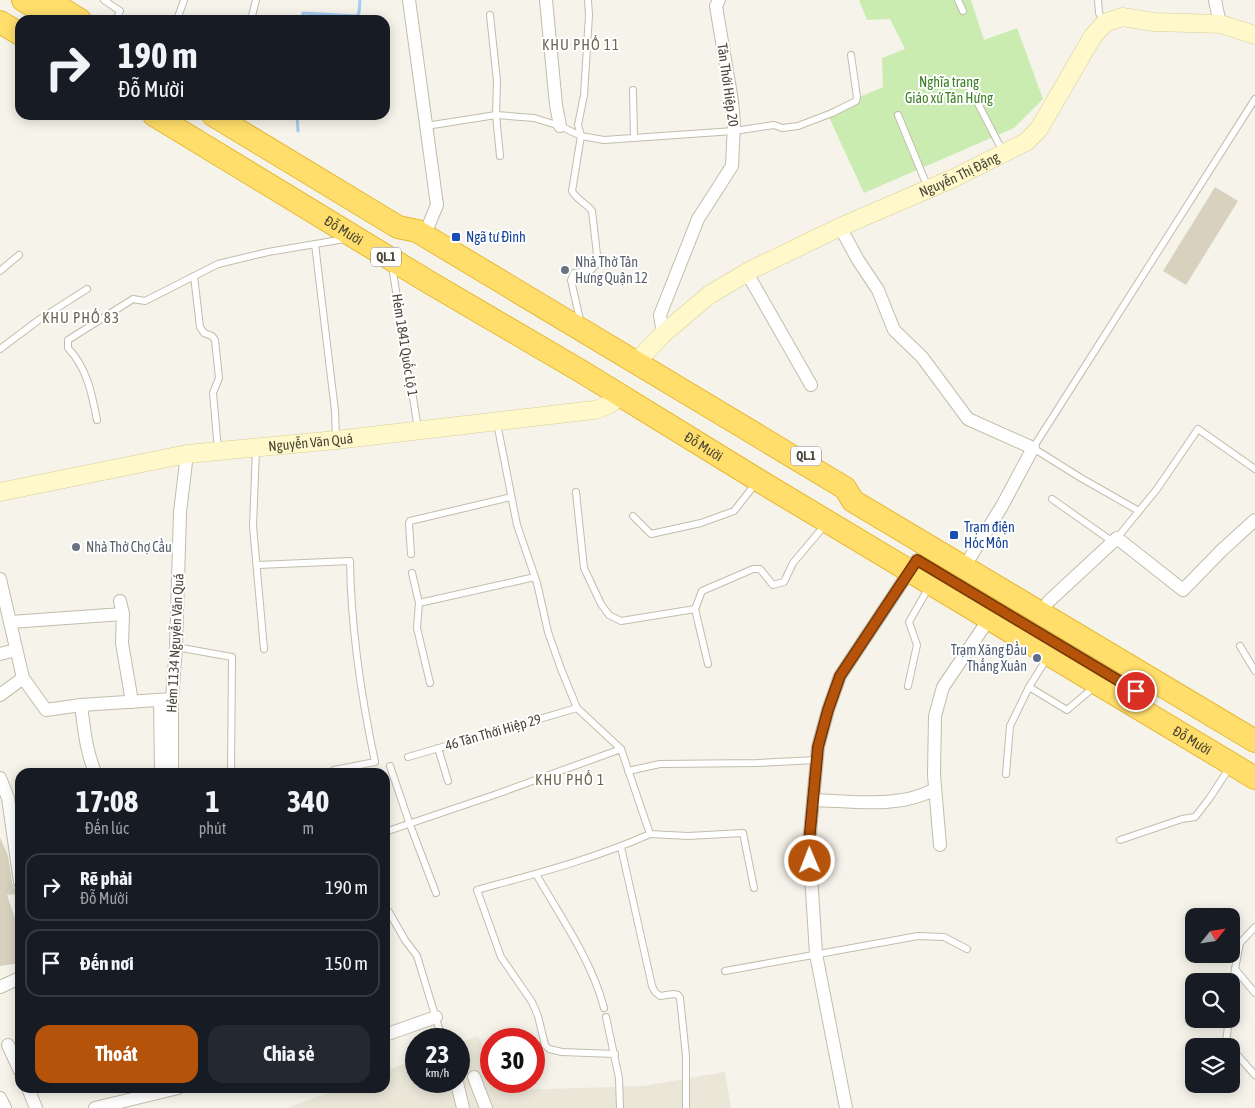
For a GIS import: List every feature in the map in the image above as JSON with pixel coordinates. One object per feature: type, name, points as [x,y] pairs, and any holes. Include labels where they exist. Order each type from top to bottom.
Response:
[{"type":"highway","points":[[23,0],[48,15]]},
{"type":"highway","points":[[47,0],[72,15]]},
{"type":"highway","points":[[0,9],[15,18]]},
{"type":"highway","points":[[0,22],[15,31]]},
{"type":"highway","name":"Đỗ Mười","points":[[162,120],[391,260],[828,514],[846,519],[913,566],[931,584],[1255,778]]},
{"type":"highway","name":"Đỗ Mười","points":[[184,120],[386,242],[396,257],[588,369],[622,394],[758,480],[828,522],[913,566],[1255,764]]},
{"type":"highway","name":"QL.1","points":[[222,120],[398,227],[417,231],[579,324]]},
{"type":"highway","name":"QL.1","points":[[245,120],[427,229],[844,488],[853,501],[1254,733]]},
{"type":"highway","name":"QL.1","points":[[638,360],[1048,602],[1254,733]]},
{"type":"street","points":[[409,0],[437,205],[427,229]]},
{"type":"street","points":[[546,0],[556,105],[560,126]]},
{"type":"street","name":"Tân Thới Hiệp 20","points":[[663,334],[660,315],[698,219],[732,166],[734,132],[732,101],[716,6],[719,0]]},
{"type":"street","points":[[1215,0],[1220,24]]},
{"type":"street","points":[[1104,23],[1122,17],[1154,22],[1220,24],[1255,35]]},
{"type":"street","name":"Nguyễn Thị Đặng","points":[[638,360],[663,334],[710,295],[747,272],[840,227],[928,189],[1026,142],[1039,129],[1093,36],[1104,23]]},
{"type":"street","points":[[840,227],[858,260],[878,290],[894,330],[922,357],[968,419],[986,425],[1033,448],[1002,506],[971,556]]},
{"type":"street","points":[[747,272],[811,385]]},
{"type":"street","name":"Nguyễn Văn Quá","points":[[0,492],[187,454],[336,440],[594,410],[612,404],[622,394]]},
{"type":"street","name":"Hẻm 1134 Nguyễn Văn Quá","points":[[172,768],[166,699],[176,647],[180,512],[187,454]]},
{"type":"street","points":[[1048,602],[1115,540],[1183,590],[1255,520]]},
{"type":"street","points":[[846,1108],[816,954],[809,843],[818,747],[840,676],[913,566]]},
{"type":"street","points":[[0,579],[23,678],[46,710],[80,705],[166,699],[161,768]]},
{"type":"street","points":[[10,622],[122,607],[122,643],[132,702]]},
{"type":"street","points":[[940,845],[934,775],[935,716],[943,687],[989,618]]},
{"type":"street","points":[[0,654],[16,650]]},
{"type":"street","points":[[0,695],[23,678]]},
{"type":"street","points":[[80,705],[86,741],[93,768]]},
{"type":"street","points":[[0,778],[8,798],[5,814],[15,859]]},
{"type":"street","points":[[813,800],[898,802],[923,796],[935,789]]},
{"type":"street","points":[[0,987],[15,980]]},
{"type":"street","points":[[390,1033],[436,1017]]},
{"type":"street","points":[[8,1045],[15,1060]]},
{"type":"street","points":[[474,1077],[486,1108]]},
{"type":"street","points":[[30,1093],[36,1108]]},
{"type":"street","points":[[95,1108],[157,1093]]},
{"type":"street","points":[[459,1093],[463,1108]]},
{"type":"street","points":[[0,1098],[5,1108]]},
{"type":"lane","points":[[104,0],[120,11],[118,15]]},
{"type":"lane","points":[[179,15],[184,0]]},
{"type":"lane","points":[[253,15],[256,0]]},
{"type":"lane","points":[[579,324],[572,275],[591,270],[598,263],[592,211],[572,191],[581,136],[578,125],[584,95],[589,15],[588,0]]},
{"type":"lane","points":[[958,0],[963,10]]},
{"type":"lane","points":[[1098,0],[1099,13],[1104,23]]},
{"type":"lane","points":[[490,15],[497,82],[496,115],[500,156]]},
{"type":"lane","points":[[426,126],[496,115],[534,118],[560,126],[581,136],[604,140],[734,132],[774,125],[782,128],[798,126],[854,102],[857,97],[851,55]]},
{"type":"lane","points":[[969,86],[1003,154]]},
{"type":"lane","points":[[633,90],[634,138]]},
{"type":"lane","points":[[1139,511],[1033,448],[1255,99]]},
{"type":"lane","points":[[898,115],[928,189]]},
{"type":"lane","points":[[97,420],[92,389],[77,358],[68,348],[68,340],[133,299],[145,301],[218,264],[268,252],[354,237]]},
{"type":"lane","points":[[315,244],[335,411],[336,440]]},
{"type":"lane","points":[[0,271],[19,255]]},
{"type":"lane","name":"Hẻm 1841 Quốc Lộ 1","points":[[391,260],[418,430]]},
{"type":"lane","points":[[194,276],[200,327],[204,333],[212,336],[215,340],[219,378],[213,394],[218,451]]},
{"type":"lane","points":[[0,349],[40,319],[88,289]]},
{"type":"lane","points":[[497,422],[517,525],[535,577],[548,632],[577,708],[621,749],[650,834]]},
{"type":"lane","points":[[1052,499],[1115,540],[1157,490],[1198,429],[1254,470]]},
{"type":"lane","points":[[256,447],[253,526],[264,648]]},
{"type":"lane","points":[[633,516],[651,534],[701,523],[734,511],[758,480]]},
{"type":"lane","points":[[576,492],[584,568],[601,604],[609,615],[621,621],[695,609]]},
{"type":"lane","points":[[411,554],[408,529],[410,521],[511,497]]},
{"type":"lane","points":[[708,664],[695,609],[702,591],[753,569],[760,569],[773,585],[784,582],[793,562],[828,522]]},
{"type":"lane","points":[[258,565],[350,561],[351,597],[361,686],[375,762],[344,768]]},
{"type":"lane","points":[[412,573],[419,603],[417,628],[430,683]]},
{"type":"lane","points":[[419,603],[535,577]]},
{"type":"lane","points":[[908,686],[917,646],[908,622],[931,584]]},
{"type":"lane","points":[[1240,646],[1255,671]]},
{"type":"lane","points":[[176,647],[232,657],[231,768]]},
{"type":"lane","points":[[1006,774],[1010,726],[1029,687],[1049,654]]},
{"type":"lane","points":[[1029,687],[1067,710],[1098,684]]},
{"type":"lane","name":"46 Tân Thới Hiệp 29","points":[[408,757],[577,708]]},
{"type":"lane","points":[[438,748],[448,782]]},
{"type":"lane","points":[[390,830],[621,749]]},
{"type":"lane","points":[[628,771],[660,764],[817,760]]},
{"type":"lane","points":[[1120,840],[1182,819],[1195,817],[1232,764]]},
{"type":"lane","points":[[390,766],[436,893]]},
{"type":"lane","points":[[615,1054],[562,1052],[549,1049],[545,1045],[538,1016],[532,1002],[501,957],[477,890],[536,874],[621,847],[650,834],[688,836],[744,833],[754,888]]},
{"type":"lane","points":[[621,847],[652,986],[660,996],[673,994],[678,995],[680,998],[686,1056],[686,1108]]},
{"type":"lane","points":[[536,874],[588,964],[604,1008]]},
{"type":"lane","points":[[390,914],[417,956],[439,1028]]},
{"type":"lane","points":[[1235,973],[1240,943],[1255,927]]},
{"type":"lane","points":[[725,971],[918,936],[944,937],[967,949]]},
{"type":"lane","points":[[1235,970],[1255,993]]},
{"type":"lane","points":[[606,1017],[619,1078],[620,1108]]},
{"type":"lane","points":[[1240,1058],[1255,1075]]},
{"type":"shaded area","points":[[478,1036],[480,1040],[480,1093],[545,1093],[545,1089],[643,1086],[725,1072],[731,1108],[287,1108],[328,1093],[390,1093],[390,1069],[405,1063],[405,1093],[470,1093],[470,1039]]},
{"type":"green space","name":"Nghĩa trang Giáo xứ Tân Hưng","points":[[859,0],[971,0],[984,40],[1017,28],[1043,99],[1014,128],[864,193],[826,111],[883,87],[882,58],[905,49],[890,19],[867,20]]},
{"type":"building","points":[[1215,187],[1238,201],[1186,285],[1163,271]]},
{"type":"building","points":[[0,837],[8,856],[12,883],[15,890],[15,894],[7,895],[15,918],[15,964],[0,966]]},
{"type":"waterway","points":[[358,15],[360,0]]},
{"type":"waterway","points":[[303,15],[303,13],[339,15]]},
{"type":"waterway","points":[[297,120],[298,131]]},
{"type":"place","name":"Ngã tư Đình","points":[[456,237]]},
{"type":"place","name":"Nhà Thờ Tân Hưng Quận 12","points":[[565,270]]},
{"type":"place","name":"Trạm điện Hóc Môn","points":[[954,535]]},
{"type":"place","name":"Nhà Thờ Chợ Cầu","points":[[76,547]]},
{"type":"place","name":"Trạm Xăng Đầu Thắng Xuân","points":[[1037,658]]},
{"type":"district","name":"KHU PHỐ 11","points":[[581,44]]},
{"type":"district","name":"KHU PHỐ 83","points":[[81,317]]},
{"type":"district","name":"KHU PHỐ 1","points":[[570,779]]},
{"type":"route","points":[[810,861],[809,843],[818,747],[840,676],[917,560],[1136,691]]}]
